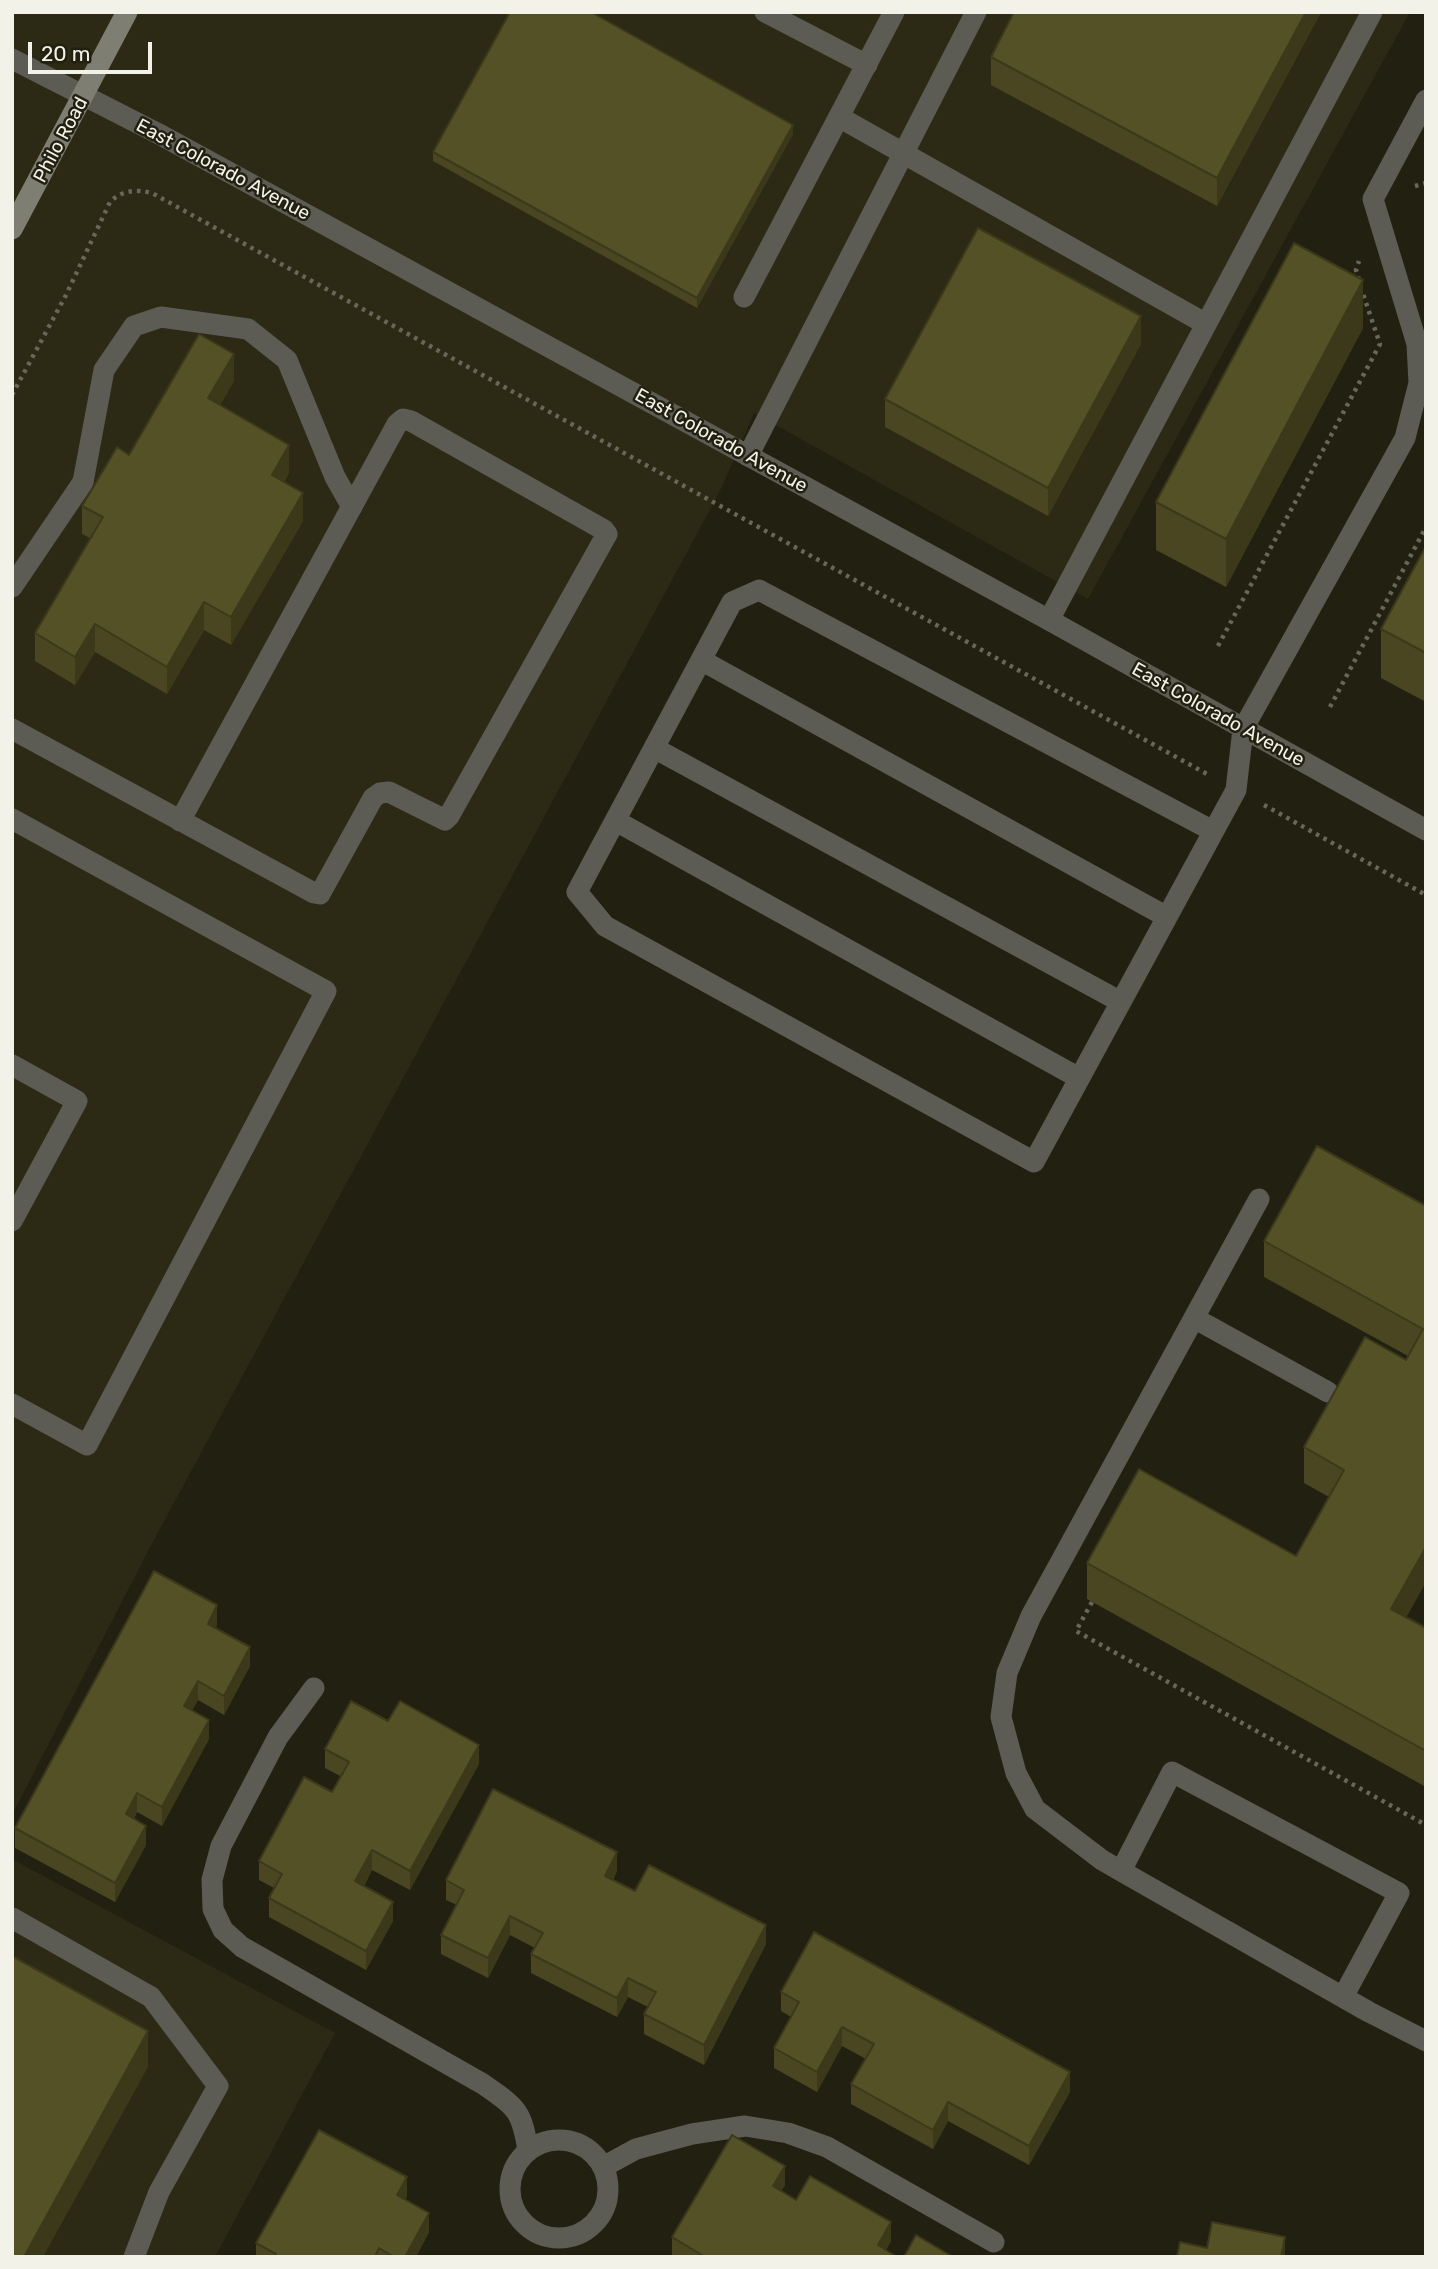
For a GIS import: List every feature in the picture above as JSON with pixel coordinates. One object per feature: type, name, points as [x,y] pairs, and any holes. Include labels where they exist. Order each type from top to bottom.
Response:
[{"type":"main road","name":"Philo Road","points":[[12,229],[127,12]]},
{"type":"street","points":[[765,12],[867,65]]},
{"type":"street","points":[[744,298],[894,12]]},
{"type":"street","points":[[748,456],[976,12]]},
{"type":"street","points":[[1049,620],[1372,12]]},
{"type":"street","name":"East Colorado Avenue","points":[[12,60],[159,134],[1049,620],[1426,830]]},
{"type":"street","points":[[1213,831],[759,590],[732,602],[578,892],[605,926],[1034,1162],[1236,790],[1243,729],[1405,438],[1419,383],[1417,344],[1373,199],[1418,127],[1426,100]]},
{"type":"street","points":[[839,117],[1206,324]]},
{"type":"street","points":[[12,587],[83,482],[104,370],[134,326],[161,317],[248,329],[287,360],[335,477],[352,507]]},
{"type":"street","points":[[12,729],[180,821],[314,893],[320,894],[373,798],[380,793],[389,792],[444,820],[449,816],[607,534],[423,427],[403,419],[397,424],[180,821]]},
{"type":"street","points":[[701,660],[1167,917]]},
{"type":"street","points":[[654,748],[1121,1002]]},
{"type":"street","points":[[12,819],[326,991],[87,1445],[12,1404]]},
{"type":"street","points":[[616,821],[1079,1078]]},
{"type":"street","points":[[12,1065],[78,1101],[12,1221]]},
{"type":"street","points":[[1259,1199],[1031,1616],[1007,1673],[1001,1717],[1017,1773],[1035,1809],[1102,1860],[1426,2041]]},
{"type":"street","points":[[1194,1318],[1328,1392]]},
{"type":"street","points":[[314,1688],[278,1737],[220,1846],[212,1880],[213,1909],[223,1930],[242,1947],[483,2084],[514,2106],[524,2126],[528,2151]]},
{"type":"street","points":[[1121,1871],[1172,1772],[1399,1893],[1343,1997]]},
{"type":"street","points":[[12,1918],[151,1997],[218,2087],[159,2192],[134,2257]]},
{"type":"street","points":[[603,2167],[636,2149],[692,2134],[745,2126],[789,2133],[827,2147],[993,2242]]},
{"type":"street","points":[[569,2141],[594,2155],[603,2167],[608,2183],[607,2200],[600,2216],[589,2228],[556,2248],[519,2219],[512,2205],[510,2190],[518,2162],[528,2151],[540,2144],[569,2141]]},
{"type":"path","points":[[12,395],[66,295],[110,202],[118,194],[127,192],[140,190],[152,193],[1426,895]]},
{"type":"path","points":[[1218,646],[1380,345],[1356,270],[1359,261]]},
{"type":"path","points":[[1330,707],[1426,527]]},
{"type":"path","points":[[1092,1602],[1076,1631],[1426,1825]]},
{"type":"shaded area","points":[[12,12],[1410,12],[1088,599],[754,413],[720,491],[148,1551],[12,1815]]},
{"type":"shaded area","points":[[12,1859],[335,2033],[215,2257],[12,2257]]},
{"type":"building","points":[[510,12],[591,12],[793,125],[697,298],[433,152]]},
{"type":"building","points":[[1014,12],[1306,12],[1217,178],[991,57]]},
{"type":"building","points":[[978,228],[1141,316],[1048,488],[885,399]]},
{"type":"building","points":[[1294,243],[1363,280],[1226,539],[1156,502]]},
{"type":"building","points":[[199,334],[234,354],[208,398],[289,445],[272,475],[303,493],[231,617],[204,602],[167,667],[95,624],[75,657],[35,633],[103,517],[82,506],[117,447],[129,455]]},
{"type":"building","points":[[1426,546],[1426,653],[1381,629]]},
{"type":"building","points":[[1317,1146],[1426,1206],[1426,1547],[1391,1609],[1426,1628],[1426,1751],[1087,1563],[1139,1469],[1296,1556],[1344,1470],[1304,1447],[1365,1337],[1406,1360],[1423,1329],[1264,1241]]},
{"type":"building","points":[[154,1571],[217,1605],[208,1624],[250,1647],[224,1696],[198,1681],[184,1706],[209,1720],[162,1807],[137,1793],[126,1814],[146,1826],[115,1883],[15,1828]]},
{"type":"building","points":[[351,1701],[388,1721],[400,1701],[479,1745],[410,1871],[372,1850],[355,1881],[393,1902],[366,1951],[269,1898],[282,1874],[259,1861],[304,1777],[332,1792],[349,1762],[325,1749]]},
{"type":"building","points":[[493,1789],[617,1852],[605,1876],[635,1891],[649,1865],[766,1925],[704,2045],[644,2014],[656,1992],[628,1978],[617,1998],[531,1954],[543,1933],[510,1916],[488,1958],[441,1935],[464,1890],[446,1880]]},
{"type":"building","points":[[814,1932],[1070,2072],[1029,2146],[948,2102],[933,2130],[851,2084],[874,2044],[842,2027],[817,2072],[774,2048],[799,2002],[781,1992]]},
{"type":"building","points":[[12,1956],[148,2031],[24,2257],[12,2257]]},
{"type":"building","points":[[319,2130],[407,2177],[397,2195],[429,2213],[405,2257],[394,2257],[379,2248],[375,2257],[275,2257],[276,2254],[256,2243]]},
{"type":"building","points":[[732,2135],[785,2166],[773,2186],[796,2200],[810,2176],[891,2222],[878,2245],[897,2257],[705,2257],[672,2237]]},
{"type":"building","points":[[1212,2222],[1285,2237],[1281,2257],[1177,2257],[1180,2242],[1207,2248]]},
{"type":"building","points":[[916,2235],[953,2257],[904,2257]]}]
